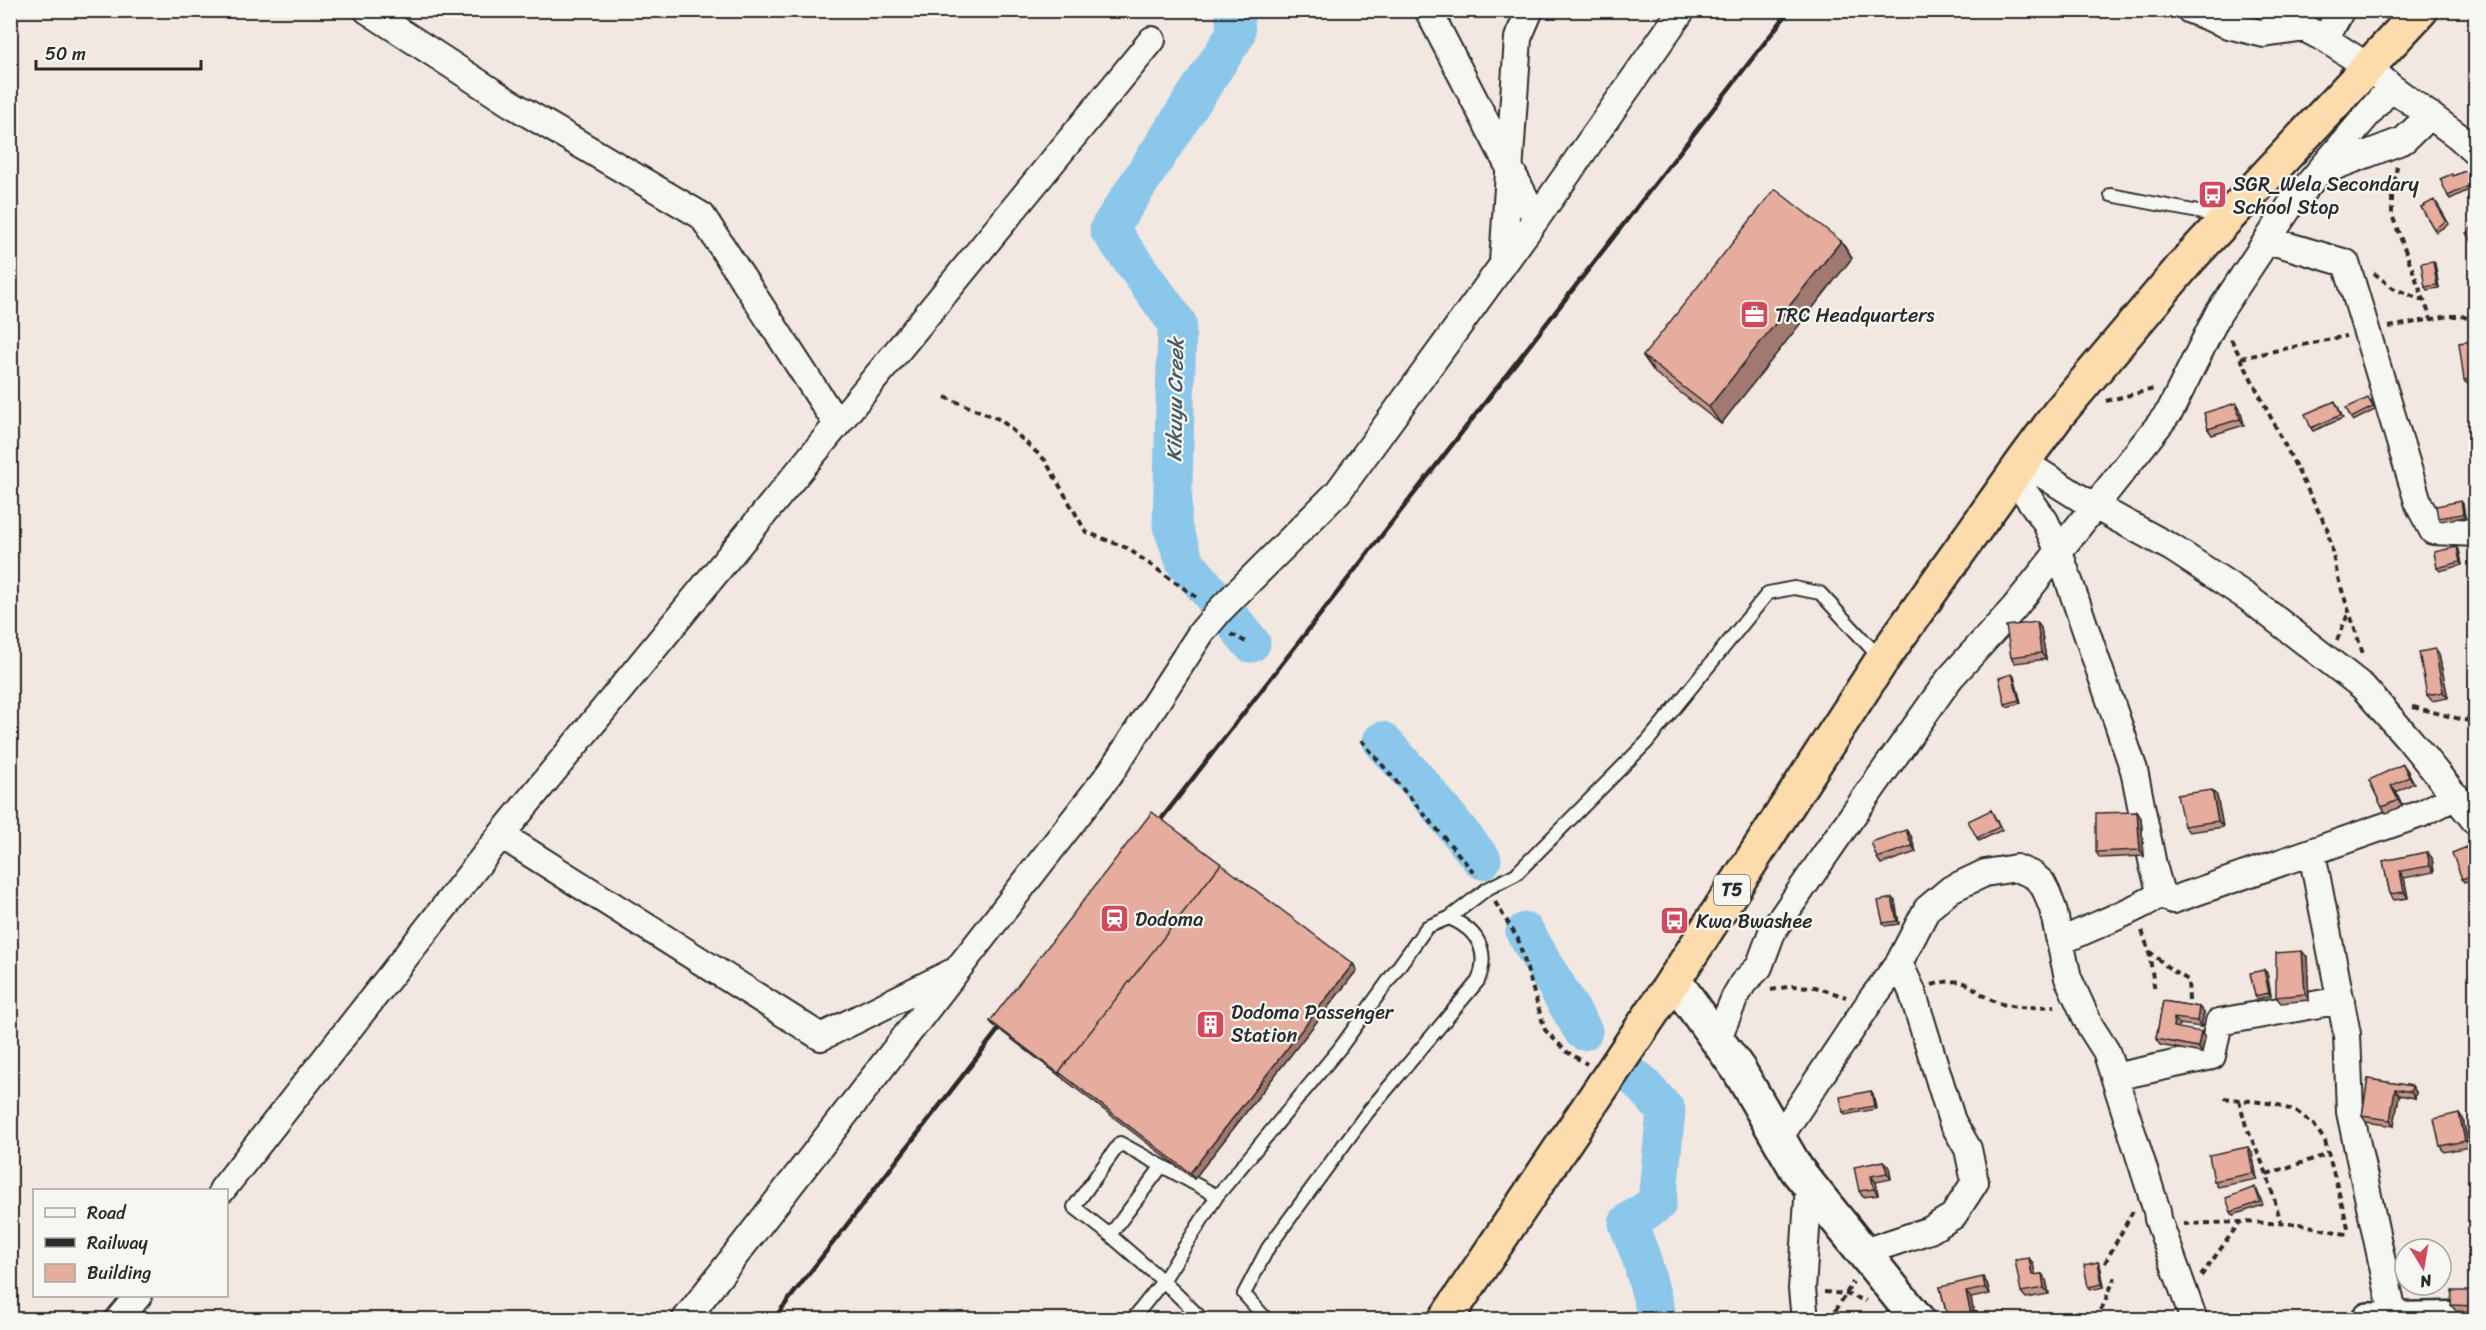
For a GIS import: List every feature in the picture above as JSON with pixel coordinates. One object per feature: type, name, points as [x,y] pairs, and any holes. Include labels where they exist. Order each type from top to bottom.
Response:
[{"type":"highway","name":"T5","points":[[1445,1320],[1674,980],[1882,660],[2059,413],[2226,217],[2379,76],[2421,10]]},
{"type":"street","points":[[367,10],[510,103],[702,216],[837,424]]},
{"type":"street","points":[[1428,10],[1536,219]]},
{"type":"street","points":[[1503,262],[1518,38],[1530,10]]},
{"type":"street","points":[[686,1320],[1111,772],[1201,633],[1221,609],[1338,492],[1536,219],[1682,10]]},
{"type":"street","points":[[2190,10],[2228,26],[2264,34],[2315,34],[2341,10]]},
{"type":"street","points":[[2271,10],[2315,34],[2379,76],[2458,136],[2475,152]]},
{"type":"street","points":[[224,1189],[501,834],[1152,40]]},
{"type":"street","points":[[1717,1040],[1743,983],[1759,967],[1772,932],[1950,678],[2014,608],[2170,411],[2218,314],[2290,206],[2319,172],[2379,76]]},
{"type":"street","points":[[2319,172],[2404,140],[2430,115]]},
{"type":"street","points":[[2268,240],[2346,263],[2419,505],[2433,531],[2475,534]]},
{"type":"street","points":[[2018,469],[2096,506],[2172,548],[2247,597],[2362,687],[2409,739],[2475,822]]},
{"type":"street","points":[[2018,469],[2059,552],[2134,770],[2161,894],[2174,900],[2423,813],[2456,796]]},
{"type":"street","points":[[501,834],[821,1037],[957,970]]},
{"type":"street","points":[[2312,853],[2347,1034],[2350,1112],[2381,1319],[2475,1318]]},
{"type":"street","points":[[1779,1138],[1871,1000],[1899,963],[1927,909],[1951,889],[1984,873],[2016,868],[2033,875],[2042,883],[2053,909],[2068,978],[2090,1026],[2106,1051],[2160,1225],[2190,1309]]},
{"type":"street","points":[[2060,942],[2089,927],[2137,909],[2161,894]]},
{"type":"street","points":[[1865,1254],[1930,1230],[1953,1216],[1975,1182],[1968,1149],[1952,1121],[1912,991],[1899,963]]},
{"type":"street","points":[[1674,980],[1739,1070],[1797,1170],[1918,1320]]},
{"type":"street","points":[[2114,1077],[2212,1056],[2219,1022],[2340,1000]]},
{"type":"street","points":[[1805,1320],[1802,1290],[1809,1185]]},
{"type":"street","points":[[118,1320],[137,1297]]},
{"type":"lane","points":[[2112,195],[2226,217]]},
{"type":"lane","points":[[1132,1320],[1163,1281],[1217,1196],[1340,1048],[1427,927],[1449,918],[1487,889],[1516,874],[1639,750],[1768,593],[1794,588],[1820,593],[1882,660]]},
{"type":"lane","points":[[1267,1320],[1244,1294],[1268,1248],[1367,1113],[1478,981],[1484,965],[1480,943],[1465,925],[1449,918]]},
{"type":"lane","points":[[1203,1320],[1110,1234],[1074,1207],[1120,1143],[1217,1196]]},
{"type":"lane","points":[[1110,1234],[1162,1166]]},
{"type":"path","points":[[2404,140],[2392,194],[2392,215],[2431,319]]},
{"type":"path","points":[[2218,314],[2327,528],[2346,605],[2367,664]]},
{"type":"path","points":[[2105,401],[2185,384]]},
{"type":"path","points":[[945,397],[1002,420],[1045,460],[1086,532],[1127,548],[1199,600]]},
{"type":"path","points":[[2475,574],[2472,584],[2475,614]]},
{"type":"path","points":[[1228,633],[1246,642]]},
{"type":"path","points":[[2468,722],[2475,648]]},
{"type":"path","points":[[2407,705],[2475,723]]},
{"type":"path","points":[[2137,909],[2149,951],[2155,992]]},
{"type":"path","points":[[2149,951],[2170,969],[2188,980],[2189,1000]]},
{"type":"path","points":[[2224,1098],[2276,1104],[2297,1112],[2314,1125],[2325,1142],[2338,1197],[2354,1245]]},
{"type":"path","points":[[2240,1100],[2246,1126],[2267,1174],[2281,1224]]},
{"type":"path","points":[[2267,1174],[2329,1154]]},
{"type":"path","points":[[2105,1263],[2133,1211]]},
{"type":"path","points":[[2190,1309],[2240,1222]]},
{"type":"path","points":[[2160,1225],[2240,1222],[2300,1224],[2350,1235]]},
{"type":"path","points":[[1830,1320],[1835,1317],[1865,1254]]},
{"type":"path","points":[[2097,1320],[2115,1277]]},
{"type":"path","points":[[1802,1290],[1846,1294],[1868,1301]]},
{"type":"building","points":[[2470,169],[2475,183],[2448,196],[2440,179]]},
{"type":"building","name":"TRC Headquarters","points":[[1775,189],[1841,241],[1709,407],[1643,356]]},
{"type":"building","points":[[2434,200],[2446,221],[2434,229],[2421,207]]},
{"type":"building","points":[[2475,225],[2475,241],[2473,243],[2466,233]]},
{"type":"building","points":[[2433,261],[2437,285],[2425,287],[2421,263]]},
{"type":"building","points":[[2472,341],[2475,379],[2464,380],[2459,343]]},
{"type":"building","points":[[2368,398],[2373,407],[2351,418],[2346,408]]},
{"type":"building","points":[[2335,401],[2341,415],[2311,428],[2305,414]]},
{"type":"building","points":[[2236,403],[2240,419],[2208,429],[2204,413]]},
{"type":"building","points":[[2461,501],[2463,514],[2438,518],[2436,506]]},
{"type":"building","points":[[2457,547],[2460,562],[2437,568],[2434,552]]},
{"type":"building","points":[[2037,622],[2041,653],[2011,657],[2006,626]]},
{"type":"building","points":[[2435,649],[2443,692],[2427,695],[2419,652]]},
{"type":"building","points":[[2012,674],[2019,700],[2005,704],[1999,678]]},
{"type":"building","points":[[2403,764],[2409,777],[2391,786],[2398,800],[2382,807],[2369,780]]},
{"type":"building","points":[[2212,790],[2218,821],[2184,826],[2177,795]]},
{"type":"building","points":[[1991,810],[1999,827],[1977,838],[1968,821]]},
{"type":"building","points":[[1152,812],[1221,864],[1059,1072],[1061,1075],[990,1021]]},
{"type":"building","points":[[2137,812],[2140,850],[2096,852],[2096,813]]},
{"type":"building","points":[[1906,830],[1912,846],[1877,858],[1871,842]]},
{"type":"building","points":[[2467,847],[2475,874],[2462,879],[2452,853]]},
{"type":"building","points":[[2427,852],[2430,866],[2400,871],[2404,892],[2390,894],[2383,861]]},
{"type":"building","name":"Dodoma Passenger Station","points":[[1221,864],[1353,964],[1190,1173],[1059,1072]]},
{"type":"building","points":[[1892,898],[1897,921],[1883,923],[1878,901]]},
{"type":"building","points":[[2302,951],[2305,994],[2276,997],[2276,953]]},
{"type":"building","points":[[2264,970],[2269,993],[2255,996],[2250,973]]},
{"type":"building","points":[[2163,1001],[2199,1007],[2197,1021],[2174,1018],[2173,1027],[2201,1032],[2198,1047],[2156,1039]]},
{"type":"building","points":[[2368,1079],[2412,1086],[2411,1092],[2395,1089],[2390,1120],[2362,1116]]},
{"type":"building","points":[[1871,1091],[1874,1106],[1843,1112],[1840,1097]]},
{"type":"building","points":[[2459,1113],[2465,1141],[2440,1146],[2434,1119]]},
{"type":"building","points":[[2248,1147],[2253,1173],[2214,1181],[2209,1155]]},
{"type":"building","points":[[1884,1161],[1887,1173],[1871,1176],[1874,1189],[1859,1191],[1854,1167]]},
{"type":"building","points":[[2255,1187],[2260,1202],[2231,1212],[2226,1198]]},
{"type":"building","points":[[2029,1258],[2032,1275],[2042,1274],[2044,1288],[2021,1292],[2015,1260]]},
{"type":"building","points":[[2098,1262],[2102,1284],[2088,1287],[2084,1265]]},
{"type":"building","points":[[1983,1277],[1985,1288],[1966,1292],[1971,1314],[1948,1319],[1940,1287]]},
{"type":"building","points":[[2453,1291],[2475,1291],[2475,1306],[2451,1305]]},
{"type":"waterway","name":"Kikuyu Creek","points":[[1234,10],[1236,34],[1109,229],[1177,323],[1172,526],[1185,562],[1251,643]]},
{"type":"waterway","name":"Kikuyu Creek","points":[[1382,741],[1420,783],[1482,860]]},
{"type":"waterway","name":"Kikuyu Creek","points":[[1525,932],[1583,1031]]},
{"type":"waterway","name":"Kikuyu Creek","points":[[1638,1080],[1666,1111],[1657,1203],[1628,1223],[1641,1257],[1658,1320]]},
{"type":"railway","points":[[1152,831],[1790,10]]},
{"type":"railway","points":[[773,1320],[1009,1016]]},
{"type":"place","name":"SGR_Wela Secondary School Stop","points":[[2212,195]]},
{"type":"place","name":"TRC Headquarters","points":[[1754,315]]},
{"type":"place","name":"Dodoma","points":[[1114,919]]},
{"type":"place","name":"Kwa Bwashee","points":[[1675,921]]},
{"type":"place","name":"Dodoma Passenger Station","points":[[1210,1024]]}]
